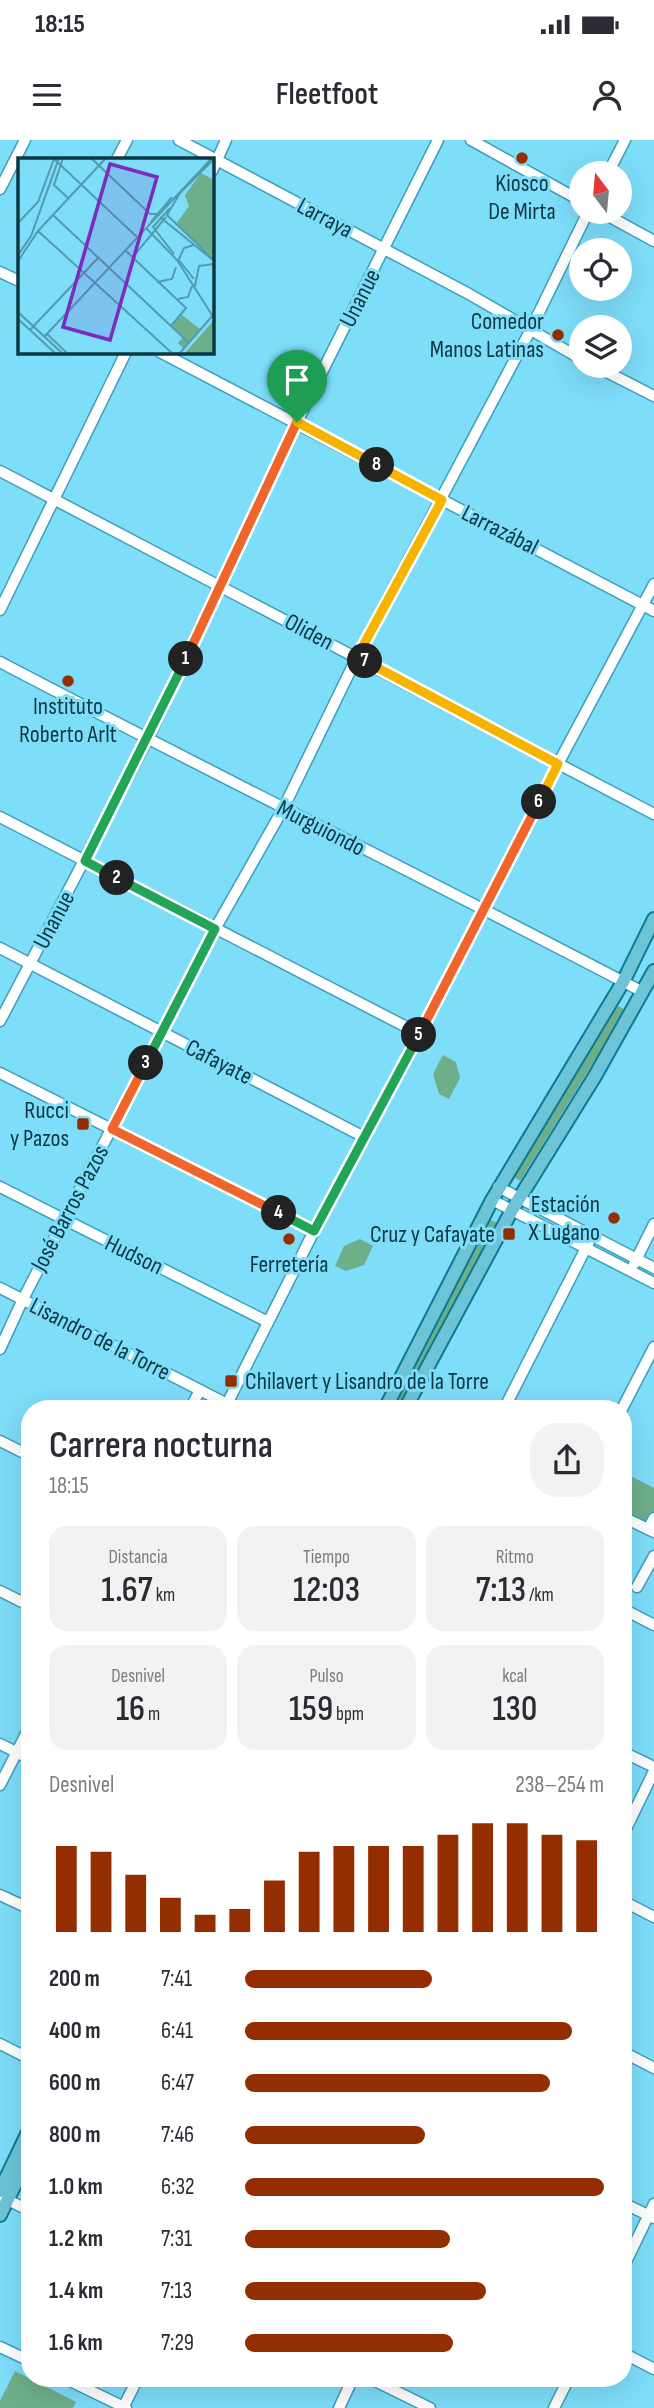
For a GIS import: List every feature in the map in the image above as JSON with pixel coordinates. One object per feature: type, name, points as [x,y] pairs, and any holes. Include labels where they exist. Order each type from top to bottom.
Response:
[{"type":"main road","points":[[390,1400],[495,1194],[623,982],[654,919]]},
{"type":"main road","points":[[410,1400],[516,1204],[588,1087],[654,971]]},
{"type":"main road","points":[[0,2215],[2,2196],[21,2150]]},
{"type":"main road","points":[[2,2196],[21,2168]]},
{"type":"street","points":[[0,189],[25,140]]},
{"type":"street","points":[[118,158],[127,140]]},
{"type":"street","name":"Larraya","points":[[179,140],[212,158]]},
{"type":"street","points":[[214,167],[226,140]]},
{"type":"street","name":"Unanue","points":[[0,1021],[147,740],[297,422],[438,140]]},
{"type":"street","points":[[471,140],[569,194]]},
{"type":"street","points":[[614,161],[625,140]]},
{"type":"street","name":"Larraya","points":[[214,159],[469,295],[569,352]]},
{"type":"street","name":"José Barros Pazos","points":[[0,1349],[23,1299],[215,929],[282,809],[357,657],[530,331],[582,224]]},
{"type":"street","points":[[623,224],[654,241]]},
{"type":"street","points":[[0,272],[18,281]]},
{"type":"street","points":[[0,610],[125,354]]},
{"type":"street","name":"Larrazábal","points":[[164,354],[654,611]]},
{"type":"street","points":[[619,378],[654,396]]},
{"type":"street","name":"Oliden","points":[[0,471],[654,814]]},
{"type":"street","points":[[229,1400],[314,1231],[420,1034],[558,764],[654,584]]},
{"type":"street","name":"Murguiondo","points":[[0,662],[147,740],[643,992]]},
{"type":"street","points":[[0,817],[420,1034]]},
{"type":"street","name":"Cafayate","points":[[0,948],[364,1138]]},
{"type":"street","points":[[0,1073],[314,1231]]},
{"type":"street","name":"Hudson","points":[[0,1187],[268,1322]]},
{"type":"street","points":[[495,1194],[592,1236],[654,1268]]},
{"type":"street","points":[[516,1204],[586,1248],[654,1283]]},
{"type":"street","points":[[631,1271],[654,1224]]},
{"type":"street","points":[[509,1400],[592,1236]]},
{"type":"street","name":"Lisandro de la Torre","points":[[0,1288],[219,1400]]},
{"type":"street","points":[[627,1400],[654,1347]]},
{"type":"street","points":[[195,1400],[200,1390]]},
{"type":"street","points":[[0,1441],[21,1452]]},
{"type":"street","points":[[632,1522],[651,1531],[654,1518]]},
{"type":"street","points":[[637,1587],[654,1556]]},
{"type":"street","points":[[0,1591],[21,1602]]},
{"type":"street","points":[[632,1614],[654,1625]]},
{"type":"street","points":[[0,1784],[21,1743]]},
{"type":"street","points":[[0,1744],[21,1754]]},
{"type":"street","points":[[632,1757],[654,1769],[632,1816]]},
{"type":"street","points":[[0,1895],[21,1905]]},
{"type":"street","points":[[632,1906],[654,1917]]},
{"type":"street","points":[[0,2044],[21,2054]]},
{"type":"street","points":[[632,2057],[654,2068]]},
{"type":"street","points":[[2,2196],[21,2206]]},
{"type":"street","points":[[632,2252],[651,2217],[654,2204]]},
{"type":"street","points":[[632,2208],[651,2217]]},
{"type":"street","points":[[0,2347],[21,2357]]},
{"type":"street","points":[[632,2358],[654,2369]]},
{"type":"street","points":[[82,2387],[124,2408],[134,2387]]},
{"type":"street","points":[[339,2408],[350,2387]]},
{"type":"street","points":[[387,2387],[430,2408]]},
{"type":"street","points":[[554,2408],[564,2387]]},
{"type":"green space","points":[[614,1004],[626,1010],[520,1181],[511,1175]]},
{"type":"green space","points":[[443,1055],[456,1062],[460,1078],[449,1099],[439,1094],[433,1074]]},
{"type":"green space","points":[[487,1218],[497,1223],[405,1400],[394,1400]]},
{"type":"green space","points":[[360,1239],[373,1246],[364,1265],[346,1271],[335,1266],[344,1246]]},
{"type":"green space","points":[[632,1477],[654,1488],[654,1518],[648,1529],[632,1521]]},
{"type":"green space","points":[[15,2371],[21,2374],[21,2387],[46,2387],[76,2402],[73,2408],[0,2408],[0,2401]]},
{"type":"place","name":"Kiosco De Mirta","points":[[522,158]]},
{"type":"place","name":"Comedor Manos Latinas","points":[[558,335]]},
{"type":"place","name":"Instituto Roberto Arlt","points":[[68,681]]},
{"type":"place","name":"Rucci y Pazos","points":[[83,1124]]},
{"type":"place","name":"Estación X Lugano","points":[[614,1218]]},
{"type":"place","name":"Cruz y Cafayate","points":[[509,1234]]},
{"type":"place","name":"Ferretería","points":[[289,1239]]},
{"type":"place","name":"Chilavert y Lisandro de la Torre","points":[[231,1381]]},
{"type":"route","points":[[297,422],[442,500],[357,657],[558,764],[420,1034],[314,1231],[112,1129],[215,929],[85,861],[147,740],[297,422]]}]
